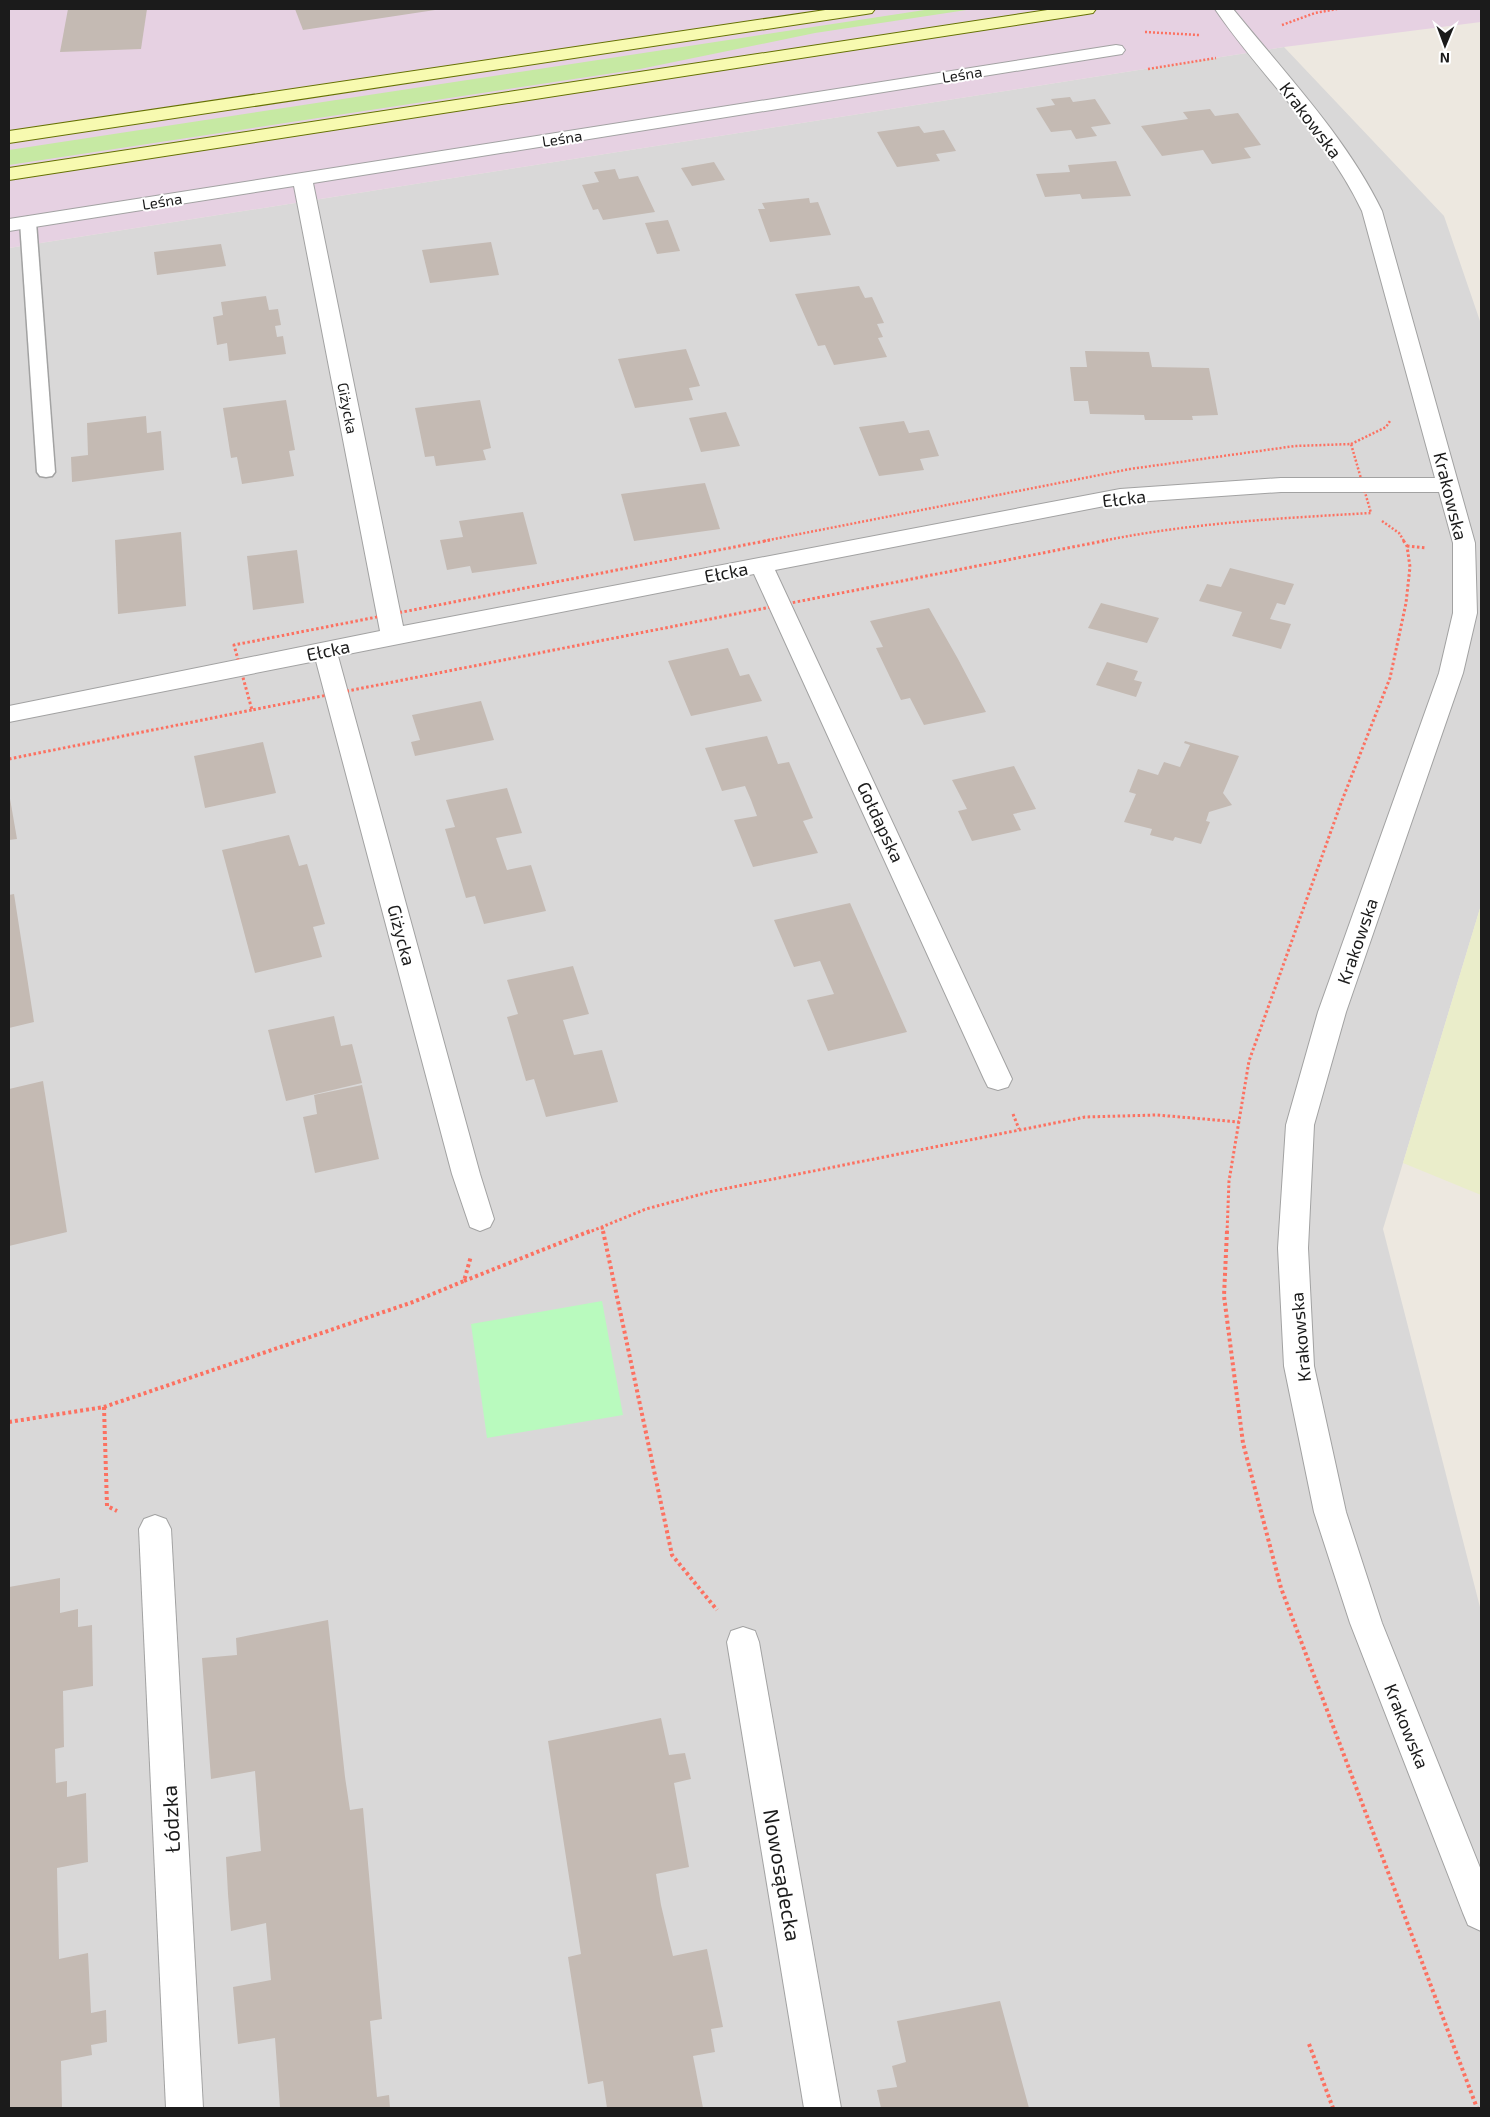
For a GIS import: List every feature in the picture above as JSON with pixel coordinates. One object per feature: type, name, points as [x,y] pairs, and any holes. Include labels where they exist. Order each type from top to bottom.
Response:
[{"type":"main road","points":[[9,137],[866,9]]},
{"type":"main road","points":[[9,174],[1087,9]]},
{"type":"street","name":"Krakowska","points":[[1224,9],[1329,140],[1363,192],[1372,211],[1464,543],[1465,613],[1451,673],[1332,1012],[1300,1125],[1293,1248],[1299,1366],[1330,1512],[1366,1623],[1481,1913]]},
{"type":"street","name":"Leśna","points":[[9,225],[1116,50]]},
{"type":"street","name":"Giżycka","points":[[303,180],[393,636]]},
{"type":"street","name":"Ełcka","points":[[9,714],[393,636],[1120,496],[1281,485],[1449,485]]},
{"type":"street","name":"Gołdapska","points":[[762,566],[998,1079]]},
{"type":"street","name":"Giżycka","points":[[325,651],[466,1174],[480,1219]]},
{"type":"street","name":"Łódzka","points":[[155,1529],[185,2108]]},
{"type":"street","name":"Nowosądecka","points":[[743,1642],[823,2108]]},
{"type":"lane","points":[[28,222],[46,472]]},
{"type":"path","points":[[1351,444],[1386,428],[1393,416]]},
{"type":"path","points":[[9,759],[252,710]]},
{"type":"path","points":[[9,1422],[104,1407],[413,1302],[646,1210],[713,1191],[1086,1116],[1157,1116],[1239,1122]]},
{"type":"path","points":[[464,1281],[480,1219]]},
{"type":"path","points":[[602,1227],[672,1555],[743,1642]]},
{"type":"path","points":[[104,1407],[108,1506],[155,1529]]},
{"type":"path","points":[[1309,2044],[1332,2108]]},
{"type":"shaded area","points":[[9,9],[1481,9],[1481,22],[1284,47],[9,248]]},
{"type":"shaded area","points":[[1284,47],[1444,216],[1481,324],[1481,905],[1383,1229],[1481,1611],[1481,2108],[9,2108],[9,248]]},
{"type":"green space","points":[[931,9],[973,9],[815,33],[640,69],[9,165],[9,150]]},
{"type":"green space","points":[[1481,905],[1481,1195],[1403,1163]]},
{"type":"green space","points":[[602,1301],[623,1415],[487,1438],[471,1324]]},
{"type":"building","points":[[68,9],[147,9],[141,49],[60,52]]},
{"type":"building","points":[[295,9],[435,9],[435,10],[303,30]]},
{"type":"building","points":[[1070,97],[1073,102],[1095,99],[1111,124],[1091,127],[1097,136],[1076,139],[1071,130],[1051,132],[1036,108],[1055,105],[1051,99]]},
{"type":"building","points":[[1210,109],[1215,116],[1238,113],[1261,145],[1244,148],[1251,158],[1212,164],[1203,150],[1162,156],[1141,126],[1188,119],[1183,112]]},
{"type":"building","points":[[919,126],[924,133],[944,130],[956,151],[936,154],[940,161],[897,167],[877,132]]},
{"type":"building","points":[[1116,161],[1131,196],[1082,199],[1080,194],[1045,197],[1036,174],[1070,172],[1068,165]]},
{"type":"building","points":[[714,162],[725,180],[692,186],[681,168]]},
{"type":"building","points":[[615,169],[619,179],[638,176],[655,212],[603,220],[598,209],[593,210],[582,185],[599,182],[594,172]]},
{"type":"building","points":[[809,198],[810,203],[818,202],[831,235],[770,242],[758,209],[765,209],[762,203]]},
{"type":"building","points":[[668,220],[680,251],[657,254],[645,223]]},
{"type":"building","points":[[491,242],[499,275],[430,283],[422,250]]},
{"type":"building","points":[[221,244],[226,266],[157,275],[154,252]]},
{"type":"building","points":[[859,286],[865,298],[872,297],[884,323],[877,324],[883,337],[878,338],[887,357],[834,365],[825,345],[818,346],[795,294]]},
{"type":"building","points":[[266,296],[269,310],[278,309],[281,325],[275,326],[277,337],[283,336],[286,354],[229,361],[227,343],[217,345],[213,317],[223,315],[221,302]]},
{"type":"building","points":[[686,349],[700,386],[689,388],[693,400],[635,408],[618,359]]},
{"type":"building","points":[[1085,351],[1149,352],[1152,367],[1209,368],[1218,415],[1192,416],[1193,420],[1145,420],[1144,415],[1090,414],[1088,401],[1074,401],[1070,367],[1087,367]]},
{"type":"building","points":[[286,400],[295,450],[289,451],[294,476],[242,484],[237,457],[231,458],[223,408]]},
{"type":"building","points":[[480,400],[491,448],[483,450],[486,460],[436,466],[434,456],[425,457],[415,408]]},
{"type":"building","points":[[726,412],[740,446],[701,452],[689,418]]},
{"type":"building","points":[[146,416],[147,433],[161,431],[164,470],[72,482],[71,457],[88,455],[87,423]]},
{"type":"building","points":[[904,421],[909,433],[929,430],[939,456],[920,459],[924,470],[879,476],[859,427]]},
{"type":"building","points":[[705,483],[720,529],[634,541],[621,494]]},
{"type":"building","points":[[523,512],[537,564],[472,573],[470,566],[447,570],[440,540],[463,537],[459,521]]},
{"type":"building","points":[[181,532],[186,606],[118,614],[115,540]]},
{"type":"building","points":[[297,550],[304,603],[253,610],[247,556]]},
{"type":"building","points":[[1230,568],[1294,584],[1285,605],[1277,603],[1270,619],[1291,624],[1281,649],[1232,636],[1242,612],[1199,601],[1207,584],[1221,587]]},
{"type":"building","points":[[1101,603],[1159,618],[1147,643],[1088,628]]},
{"type":"building","points":[[929,608],[986,712],[924,725],[910,698],[901,700],[876,648],[883,647],[870,621]]},
{"type":"building","points":[[728,648],[740,676],[749,674],[762,701],[691,716],[668,661]]},
{"type":"building","points":[[1107,662],[1138,671],[1134,680],[1142,682],[1136,697],[1096,685]]},
{"type":"building","points":[[481,701],[494,740],[415,756],[411,742],[420,740],[412,715]]},
{"type":"building","points":[[767,736],[778,764],[789,762],[813,818],[803,821],[818,853],[753,867],[734,820],[757,816],[751,800],[745,786],[722,791],[705,748]]},
{"type":"building","points":[[1185,741],[1239,756],[1223,793],[1232,805],[1209,812],[1206,821],[1210,822],[1201,844],[1175,837],[1173,841],[1150,835],[1152,829],[1124,822],[1136,794],[1129,792],[1138,769],[1158,775],[1164,762],[1180,767],[1190,745],[1184,743]]},
{"type":"building","points":[[263,742],[276,793],[205,808],[194,756]]},
{"type":"building","points":[[1014,766],[1036,809],[1013,814],[1021,830],[972,841],[958,811],[967,809],[952,780]]},
{"type":"building","points":[[507,788],[522,833],[496,838],[507,870],[531,865],[546,911],[484,924],[475,896],[466,898],[445,829],[455,827],[446,800]]},
{"type":"building","points":[[9,793],[17,839],[9,840]]},
{"type":"building","points":[[289,835],[299,866],[307,864],[325,924],[313,927],[322,957],[255,973],[222,850]]},
{"type":"building","points":[[14,894],[34,1022],[9,1028],[9,895]]},
{"type":"building","points":[[850,903],[907,1032],[828,1051],[807,1000],[834,994],[820,961],[794,967],[774,920]]},
{"type":"building","points":[[573,966],[589,1014],[563,1020],[574,1055],[602,1050],[618,1102],[546,1117],[534,1079],[526,1081],[507,1017],[518,1014],[507,980]]},
{"type":"building","points":[[334,1016],[341,1046],[352,1044],[362,1083],[286,1101],[268,1030]]},
{"type":"building","points":[[43,1081],[67,1232],[9,1246],[9,1089]]},
{"type":"building","points":[[362,1085],[379,1159],[315,1173],[303,1117],[317,1114],[314,1095]]},
{"type":"building","points":[[60,1578],[60,1613],[78,1609],[78,1627],[92,1625],[93,1686],[63,1691],[64,1747],[55,1749],[56,1783],[67,1781],[67,1797],[86,1793],[88,1862],[57,1868],[59,1959],[88,1953],[91,2013],[106,2010],[107,2042],[91,2045],[92,2055],[61,2061],[62,2108],[9,2108],[9,1587]]},
{"type":"building","points":[[328,1620],[350,1810],[363,1808],[382,2019],[370,2021],[377,2097],[389,2095],[390,2108],[280,2108],[275,2038],[238,2044],[233,1987],[271,1980],[266,1923],[231,1931],[228,1894],[226,1857],[261,1851],[255,1771],[211,1779],[202,1658],[237,1655],[236,1638]]},
{"type":"building","points":[[661,1718],[669,1755],[685,1753],[691,1779],[674,1783],[689,1867],[656,1874],[661,1905],[673,1956],[707,1949],[723,2027],[711,2029],[715,2052],[693,2056],[703,2108],[607,2108],[603,2081],[588,2084],[568,1957],[581,1954],[548,1741]]},
{"type":"building","points":[[1000,2001],[1029,2108],[881,2108],[877,2090],[897,2087],[892,2066],[906,2062],[897,2021]]}]
